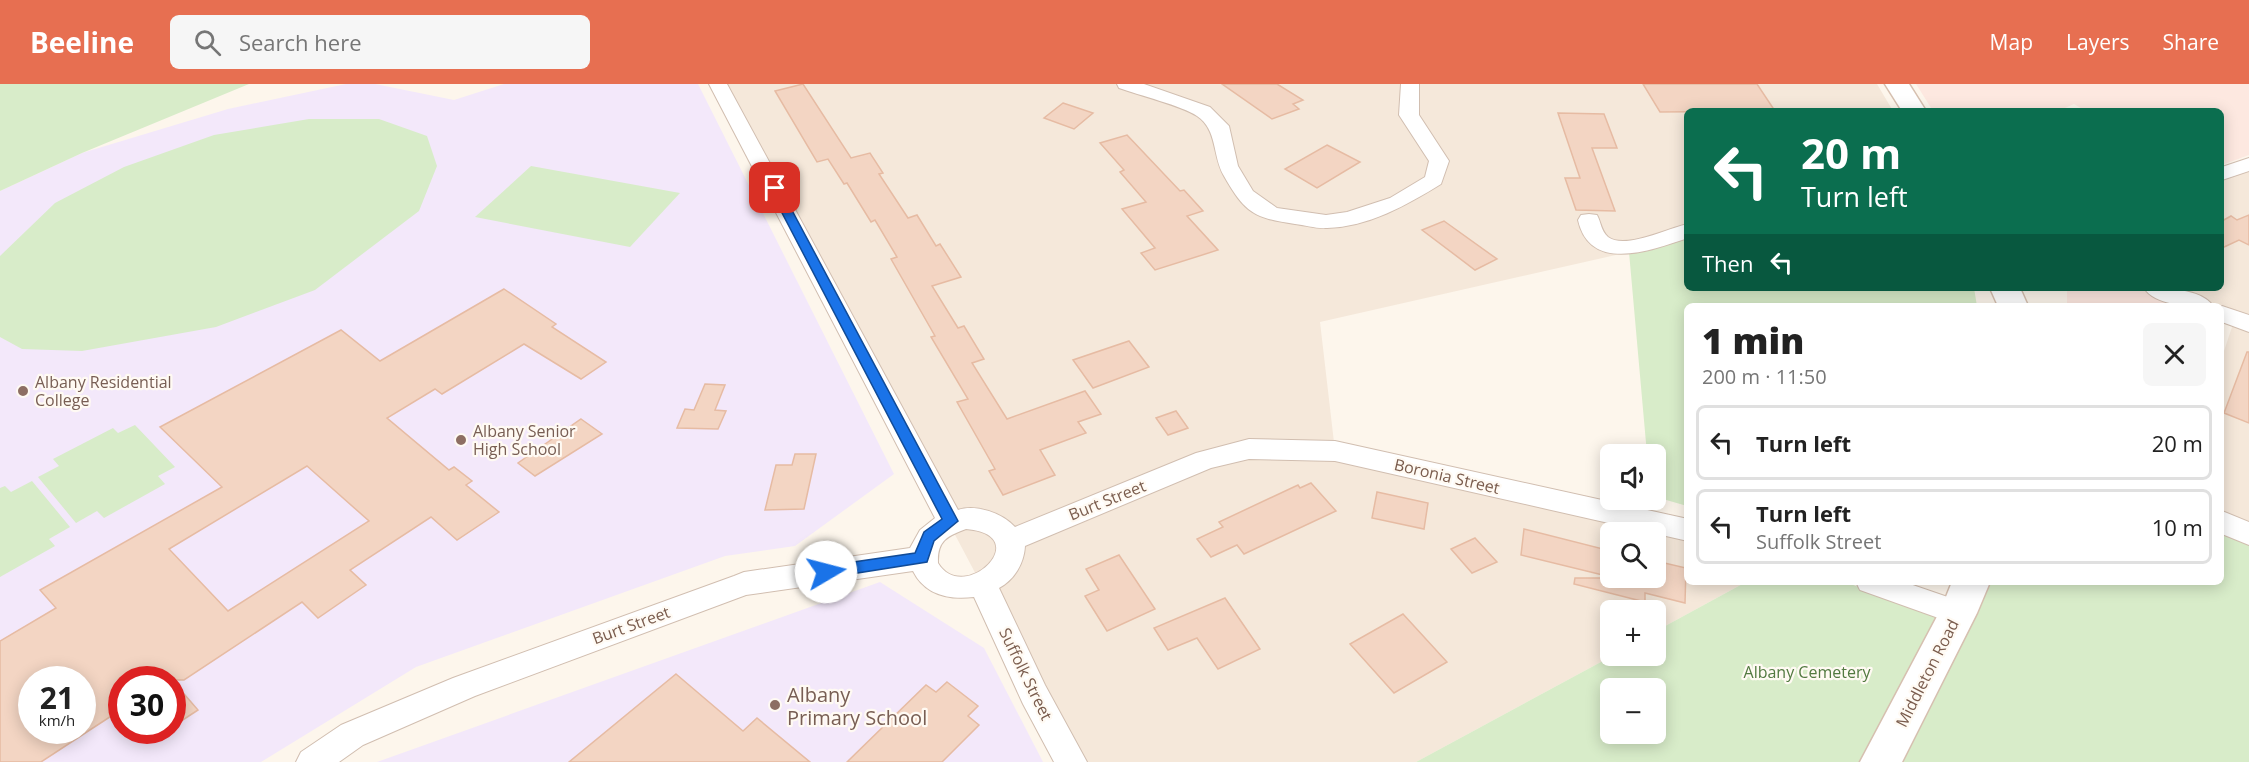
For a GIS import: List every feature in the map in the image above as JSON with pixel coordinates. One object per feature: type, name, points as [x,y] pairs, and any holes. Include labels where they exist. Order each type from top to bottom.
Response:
[{"type":"main road","points":[[1896,84],[1912,108]]},
{"type":"main road","name":"Middleton Road","points":[[1881,762],[1964,598]]},
{"type":"street","points":[[718,84],[950,521]]},
{"type":"street","points":[[1126,84],[1203,111],[1219,126],[1228,166],[1245,195],[1257,206],[1272,214],[1326,222],[1351,218],[1396,202],[1434,180],[1439,161],[1410,115],[1410,84]]},
{"type":"street","points":[[2224,173],[2249,164]]},
{"type":"street","points":[[1589,220],[1592,234],[1602,244],[1619,247],[1647,244],[1684,231]]},
{"type":"street","points":[[2163,291],[2193,303]]},
{"type":"street","points":[[2224,315],[2249,324]]},
{"type":"street","name":"Boronia Street","points":[[1206,460],[1249,449],[1335,451],[1684,529]]},
{"type":"street","name":"Burt Street","points":[[1009,541],[1206,460]]},
{"type":"street","points":[[980,518],[1003,530],[1011,551],[1003,570],[982,584],[955,587],[942,584],[932,577],[925,568],[922,558],[923,547],[929,536],[950,521],[980,518]]},
{"type":"street","points":[[2224,523],[2249,534]]},
{"type":"street","name":"Burt Street","points":[[312,762],[352,735],[464,687],[744,584],[922,558]]},
{"type":"street","name":"Suffolk Street","points":[[982,584],[1034,694],[1071,762]]},
{"type":"street","points":[[1888,585],[1964,598]]},
{"type":"shaded area","name":"Albany Senior High School","points":[[346,84],[375,84],[454,100],[504,84],[698,84],[894,474],[795,546],[725,556],[416,667],[261,762],[0,762],[0,191],[82,153],[228,109]]},
{"type":"shaded area","points":[[717,84],[1877,84],[1891,108],[1684,108],[1684,230],[1629,252],[1320,322],[1335,451],[1622,522],[1600,522],[1600,588],[1666,588],[1666,533],[1684,537],[1684,585],[1740,585],[1666,626],[1666,600],[1600,600],[1600,662],[1416,762],[1075,762]]},
{"type":"shaded area","points":[[1916,84],[2249,84],[2249,155],[2224,164],[2224,108],[2081,108],[2074,104],[2065,108],[1931,108]]},
{"type":"shaded area","points":[[2249,171],[2249,524],[2224,512],[2224,351],[2237,312],[2224,307],[2224,303],[2213,303],[2181,291],[2224,291],[2224,180]]},
{"type":"shaded area","points":[[2067,291],[2145,291],[2175,303],[2067,303]]},
{"type":"shaded area","name":"Albany Primary School","points":[[880,582],[984,648],[1043,762],[377,762]]},
{"type":"green space","points":[[0,84],[249,84],[82,153],[0,191]]},
{"type":"green space","points":[[309,119],[379,119],[427,136],[437,166],[419,211],[315,290],[216,327],[82,351],[22,349],[0,337],[0,256],[55,203],[124,167],[214,135]]},
{"type":"green space","points":[[531,166],[680,193],[630,247],[475,217]]},
{"type":"green space","points":[[1684,235],[1684,291],[1974,291],[1976,303],[1684,303],[1684,505],[1666,500],[1666,444],[1646,444],[1629,252]]},
{"type":"green space","points":[[135,425],[175,467],[158,476],[165,484],[104,518],[97,511],[76,523],[38,477],[59,466],[53,459],[113,428],[118,433]]},
{"type":"green space","points":[[32,481],[70,527],[49,539],[55,546],[0,577],[0,488],[5,486],[11,492]]},
{"type":"green space","name":"Albany Cemetery","points":[[2224,531],[2249,543],[2249,762],[1416,762],[1600,662],[1600,666],[1666,666],[1666,626],[1740,585],[1853,585],[1968,627],[1986,585],[2224,585]]},
{"type":"building","points":[[803,84],[851,158],[870,153],[883,173],[879,174],[908,218],[917,215],[936,246],[940,244],[961,277],[932,286],[958,328],[964,326],[984,359],[972,363],[1007,419],[1085,391],[1101,414],[1078,422],[1086,433],[1040,450],[1055,475],[1003,495],[989,471],[995,469],[957,402],[968,399],[931,337],[935,336],[891,259],[897,257],[875,220],[871,222],[847,183],[844,184],[828,159],[817,162],[775,91]]},
{"type":"building","points":[[1222,84],[1277,84],[1303,100],[1293,104],[1299,109],[1272,119]]},
{"type":"building","points":[[1643,84],[1757,84],[1773,108],[1684,108],[1684,112],[1660,112]]},
{"type":"building","points":[[1063,103],[1093,113],[1074,129],[1044,118]]},
{"type":"building","points":[[1558,113],[1604,114],[1617,148],[1592,148],[1615,211],[1576,210],[1565,178],[1580,178]]},
{"type":"building","points":[[1127,135],[1180,191],[1184,190],[1203,211],[1187,216],[1218,250],[1155,270],[1141,253],[1155,248],[1122,209],[1146,202],[1120,172],[1124,170],[1100,143]]},
{"type":"building","points":[[1327,145],[1360,162],[1317,188],[1285,169]]},
{"type":"building","points":[[2249,215],[2249,245],[2239,240],[2224,247],[2224,220],[2231,216],[2237,220]]},
{"type":"building","points":[[1444,221],[1497,259],[1475,270],[1422,230]]},
{"type":"building","points":[[504,289],[556,324],[552,327],[606,362],[581,379],[524,344],[442,394],[435,389],[387,418],[449,470],[454,467],[472,481],[466,485],[499,512],[457,540],[431,517],[350,570],[366,585],[318,618],[302,602],[186,679],[186,666],[108,666],[108,718],[96,726],[96,666],[18,666],[18,744],[69,744],[41,762],[0,762],[0,641],[56,608],[40,590],[222,487],[160,427],[341,330],[380,361]],"holes":[[[307,466],[369,521],[228,611],[169,549]]]},
{"type":"building","points":[[1129,341],[1149,367],[1093,388],[1073,360]]},
{"type":"building","points":[[2247,352],[2249,352],[2249,423],[2224,413]]},
{"type":"building","points":[[705,384],[725,385],[715,410],[726,411],[718,429],[677,428],[685,409],[694,410]]},
{"type":"building","points":[[1176,411],[1188,428],[1168,435],[1156,418]]},
{"type":"building","points":[[581,419],[602,434],[535,476],[518,463]]},
{"type":"building","points":[[795,454],[816,454],[804,509],[765,510],[776,465],[792,465]]},
{"type":"building","points":[[1311,483],[1336,511],[1244,554],[1237,545],[1211,557],[1197,539],[1223,527],[1219,522],[1298,485],[1300,488]]},
{"type":"building","points":[[1377,492],[1428,503],[1424,529],[1372,518]]},
{"type":"building","points":[[1524,529],[1600,548],[1600,574],[1521,555]]},
{"type":"building","points":[[1475,538],[1497,562],[1472,573],[1451,549]]},
{"type":"building","points":[[1119,555],[1155,609],[1107,631],[1085,596],[1099,590],[1086,569]]},
{"type":"building","points":[[1666,563],[1684,568],[1685,603],[1645,593],[1645,600],[1637,600],[1574,584],[1575,578],[1600,578],[1600,588],[1666,588]]},
{"type":"building","points":[[1225,598],[1260,649],[1218,669],[1197,638],[1168,650],[1154,628]]},
{"type":"building","points":[[1403,614],[1447,662],[1394,693],[1350,644]]},
{"type":"building","points":[[676,674],[743,731],[757,718],[810,762],[569,762]]},
{"type":"building","points":[[947,682],[978,706],[968,716],[979,725],[942,762],[847,762],[926,685],[936,692]]},
{"type":"building","points":[[186,696],[198,710],[186,718]]},
{"type":"place","name":"Albany Residential College","points":[[23,391]]},
{"type":"place","name":"Albany Senior High School","points":[[461,440]]},
{"type":"place","name":"Albany Primary School","points":[[775,705]]},
{"type":"route","points":[[775,188],[950,521],[929,536],[923,547],[922,558],[826,572]]}]
